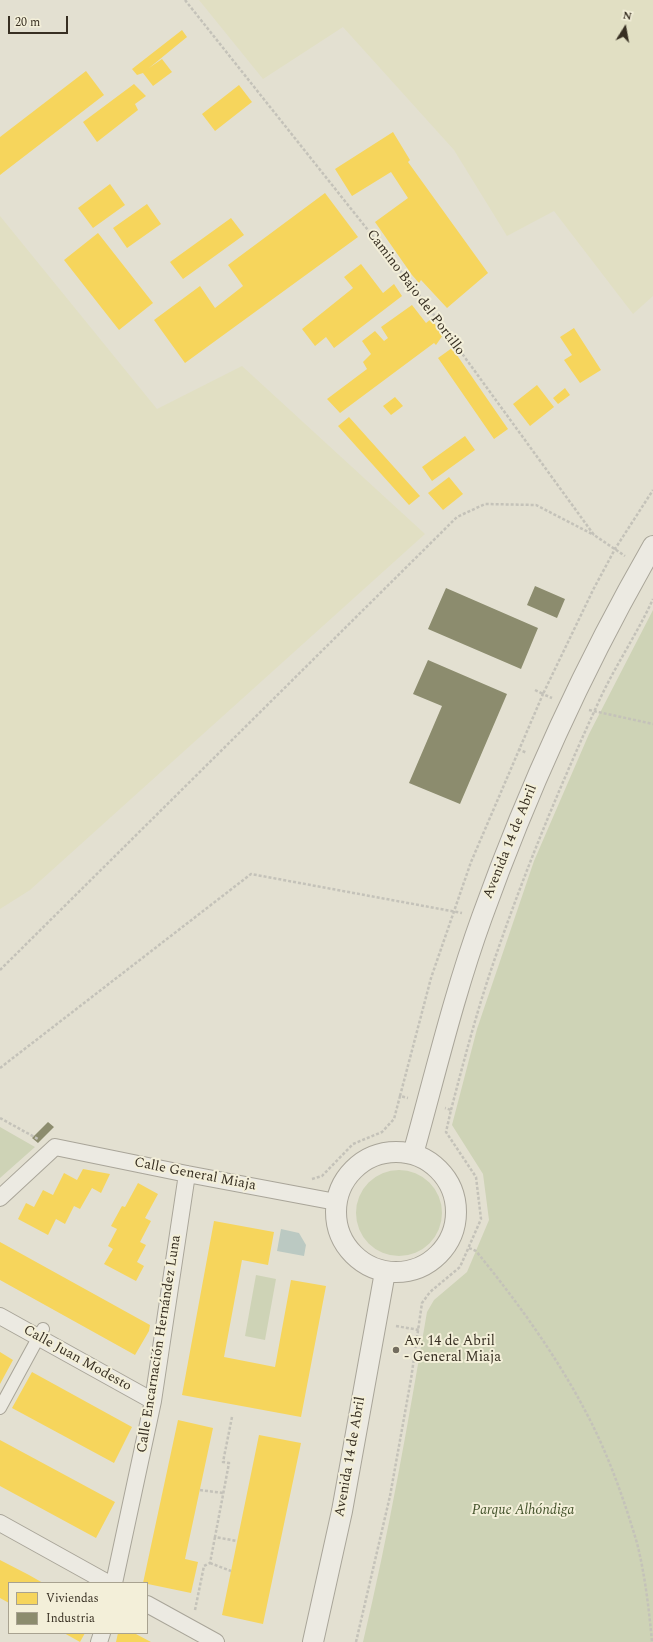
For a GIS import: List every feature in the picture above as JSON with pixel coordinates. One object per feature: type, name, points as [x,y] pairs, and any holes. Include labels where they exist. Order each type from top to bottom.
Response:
[{"type":"street","name":"Avenida 14 de Abril","points":[[413,1154],[454,1003],[482,917],[537,778],[569,706],[641,566],[653,546]]},
{"type":"street","points":[[0,1198],[55,1147]]},
{"type":"street","name":"Calle General Miaja","points":[[55,1147],[336,1202]]},
{"type":"street","points":[[390,1151],[413,1154],[430,1161],[445,1175],[455,1193],[457,1214],[453,1235],[442,1253],[425,1266],[405,1272],[385,1272],[366,1265],[352,1253],[341,1238],[336,1220],[336,1202],[342,1183],[354,1167],[371,1156],[390,1151]]},
{"type":"street","name":"Calle Encarnación Hernández Luna","points":[[114,1582],[153,1401],[187,1174]]},
{"type":"street","name":"Avenida 14 de Abril","points":[[313,1642],[342,1511],[385,1272]]},
{"type":"street","name":"Calle Juan Modesto","points":[[0,1316],[41,1334],[153,1401]]},
{"type":"street","points":[[0,1408],[41,1334]]},
{"type":"street","points":[[0,1523],[106,1582]]},
{"type":"street","points":[[148,1605],[216,1642]]},
{"type":"path","name":"Camino Bajo del Portillo","points":[[185,0],[418,293],[594,535],[641,566]]},
{"type":"path","points":[[308,1180],[322,1176],[353,1144],[382,1132],[394,1119],[431,978],[471,862],[543,694],[593,590],[615,549],[653,490]]},
{"type":"path","points":[[0,970],[457,517],[485,504],[536,505],[594,535]]},
{"type":"path","points":[[356,1642],[390,1496],[412,1372],[422,1303],[430,1292],[460,1267],[482,1219],[476,1177],[446,1132],[468,1044],[490,973],[528,867],[600,699],[653,599]]},
{"type":"path","points":[[535,690],[569,706],[653,724]]},
{"type":"path","points":[[0,1068],[251,874],[482,917]]},
{"type":"path","points":[[400,1096],[451,1110]]},
{"type":"path","points":[[0,1118],[55,1147]]},
{"type":"path","points":[[468,1248],[476,1251],[524,1313],[558,1363],[592,1424],[615,1478],[637,1544],[648,1606],[652,1642]]},
{"type":"path","points":[[210,1563],[229,1463],[224,1462],[232,1417]]},
{"type":"path","points":[[200,1490],[223,1494]]},
{"type":"path","points":[[215,1537],[237,1541]]},
{"type":"path","points":[[194,1614],[204,1566],[210,1563],[231,1571]]},
{"type":"shaded area","points":[[199,0],[653,0],[653,296],[633,314],[554,211],[507,236],[454,150],[343,27],[263,79]]},
{"type":"shaded area","points":[[0,216],[157,409],[242,366],[425,534],[30,890],[0,909]]},
{"type":"shaded area","points":[[281,1229],[299,1233],[306,1245],[304,1256],[277,1251]]},
{"type":"green space","name":"Parque Alhóndiga","points":[[653,610],[653,1642],[363,1642],[390,1519],[427,1312],[434,1300],[467,1272],[489,1220],[483,1174],[452,1125],[477,1029],[534,861],[589,734]]},
{"type":"green space","points":[[0,1127],[35,1147],[0,1178]]},
{"type":"green space","points":[[399,1170],[416,1173],[430,1182],[439,1196],[442,1213],[439,1230],[430,1244],[416,1253],[399,1256],[382,1253],[368,1244],[359,1230],[356,1213],[359,1196],[368,1182],[382,1173]]},
{"type":"green space","points":[[256,1275],[276,1279],[265,1340],[245,1336]]},
{"type":"building: Viviendas","points":[[182,30],[187,37],[149,68],[162,59],[172,72],[153,86],[143,73],[137,75],[132,69]]},
{"type":"building: Viviendas","points":[[86,71],[104,95],[0,175],[0,137]]},
{"type":"building: Viviendas","points":[[134,84],[146,96],[135,104],[138,110],[97,142],[83,122]]},
{"type":"building: Viviendas","points":[[239,85],[252,102],[215,131],[202,114]]},
{"type":"building: Viviendas","points":[[393,132],[410,160],[408,162],[488,273],[447,308],[421,280],[419,283],[412,275],[375,222],[408,198],[391,172],[352,196],[335,169]]},
{"type":"building: Viviendas","points":[[110,184],[125,205],[93,228],[78,208]]},
{"type":"building: Viviendas","points":[[325,193],[358,237],[185,363],[154,320],[200,286],[215,308],[243,286],[228,265]]},
{"type":"building: Viviendas","points":[[147,204],[161,224],[127,248],[113,228]]},
{"type":"building: Viviendas","points":[[231,218],[244,235],[183,279],[170,262]]},
{"type":"building: Viviendas","points":[[98,233],[153,303],[119,330],[64,260]]},
{"type":"building: Viviendas","points":[[361,264],[383,293],[394,284],[402,296],[334,348],[326,337],[315,346],[302,329],[353,288],[344,277]]},
{"type":"building: Viviendas","points":[[412,305],[426,323],[431,319],[443,335],[436,345],[434,343],[340,413],[327,399],[367,369],[363,362],[371,354],[362,341],[375,331],[384,341],[388,338],[381,327]]},
{"type":"building: Viviendas","points":[[574,328],[601,370],[580,383],[564,360],[572,355],[560,337]]},
{"type":"building: Viviendas","points":[[452,348],[508,429],[494,439],[438,358]]},
{"type":"building: Viviendas","points":[[537,385],[554,407],[530,426],[513,404]]},
{"type":"building: Viviendas","points":[[565,388],[570,395],[558,404],[553,398]]},
{"type":"building: Viviendas","points":[[395,397],[403,406],[391,415],[383,406]]},
{"type":"building: Viviendas","points":[[349,417],[420,496],[409,505],[338,426]]},
{"type":"building: Viviendas","points":[[465,436],[475,450],[432,481],[422,467]]},
{"type":"building: Viviendas","points":[[449,477],[463,494],[443,510],[428,493]]},
{"type":"building: Viviendas","points":[[83,1169],[110,1174],[101,1193],[92,1188],[80,1209],[74,1206],[65,1224],[56,1219],[48,1235],[18,1219],[26,1203],[34,1207],[43,1190],[53,1195],[64,1173],[77,1180]]},
{"type":"building: Viviendas","points":[[138,1183],[158,1194],[145,1218],[151,1221],[140,1242],[146,1245],[137,1262],[144,1266],[136,1281],[104,1264],[113,1249],[108,1246],[117,1229],[111,1226],[122,1206],[125,1207]]},
{"type":"building: Viviendas","points":[[214,1221],[274,1232],[268,1265],[242,1260],[224,1357],[275,1367],[291,1280],[326,1286],[301,1417],[182,1395]]},
{"type":"building: Viviendas","points":[[0,1242],[150,1325],[149,1331],[135,1355],[0,1280]]},
{"type":"building: Viviendas","points":[[0,1352],[13,1360],[0,1384]]},
{"type":"building: Viviendas","points":[[32,1372],[132,1427],[114,1463],[12,1408]]},
{"type":"building: Viviendas","points":[[178,1420],[213,1428],[185,1559],[198,1562],[191,1593],[143,1582]]},
{"type":"building: Viviendas","points":[[259,1435],[301,1443],[263,1624],[222,1615]]},
{"type":"building: Viviendas","points":[[0,1440],[115,1502],[96,1538],[0,1486]]},
{"type":"building: Viviendas","points":[[0,1560],[41,1582],[8,1582],[8,1602],[0,1598]]},
{"type":"building: Viviendas","points":[[66,1634],[84,1634],[80,1642]]},
{"type":"building: Viviendas","points":[[118,1634],[136,1634],[151,1642],[116,1642]]},
{"type":"building: Industria","points":[[535,586],[565,599],[557,618],[527,605]]},
{"type":"building: Industria","points":[[446,588],[538,628],[521,669],[428,629]]},
{"type":"building: Industria","points":[[428,660],[507,694],[460,804],[409,783],[442,706],[413,694]]},
{"type":"building: Industria","points":[[48,1122],[54,1127],[38,1143],[32,1138]]},
{"type":"place","name":"Av. 14 de Abril - General Miaja","points":[[396,1350]]}]
